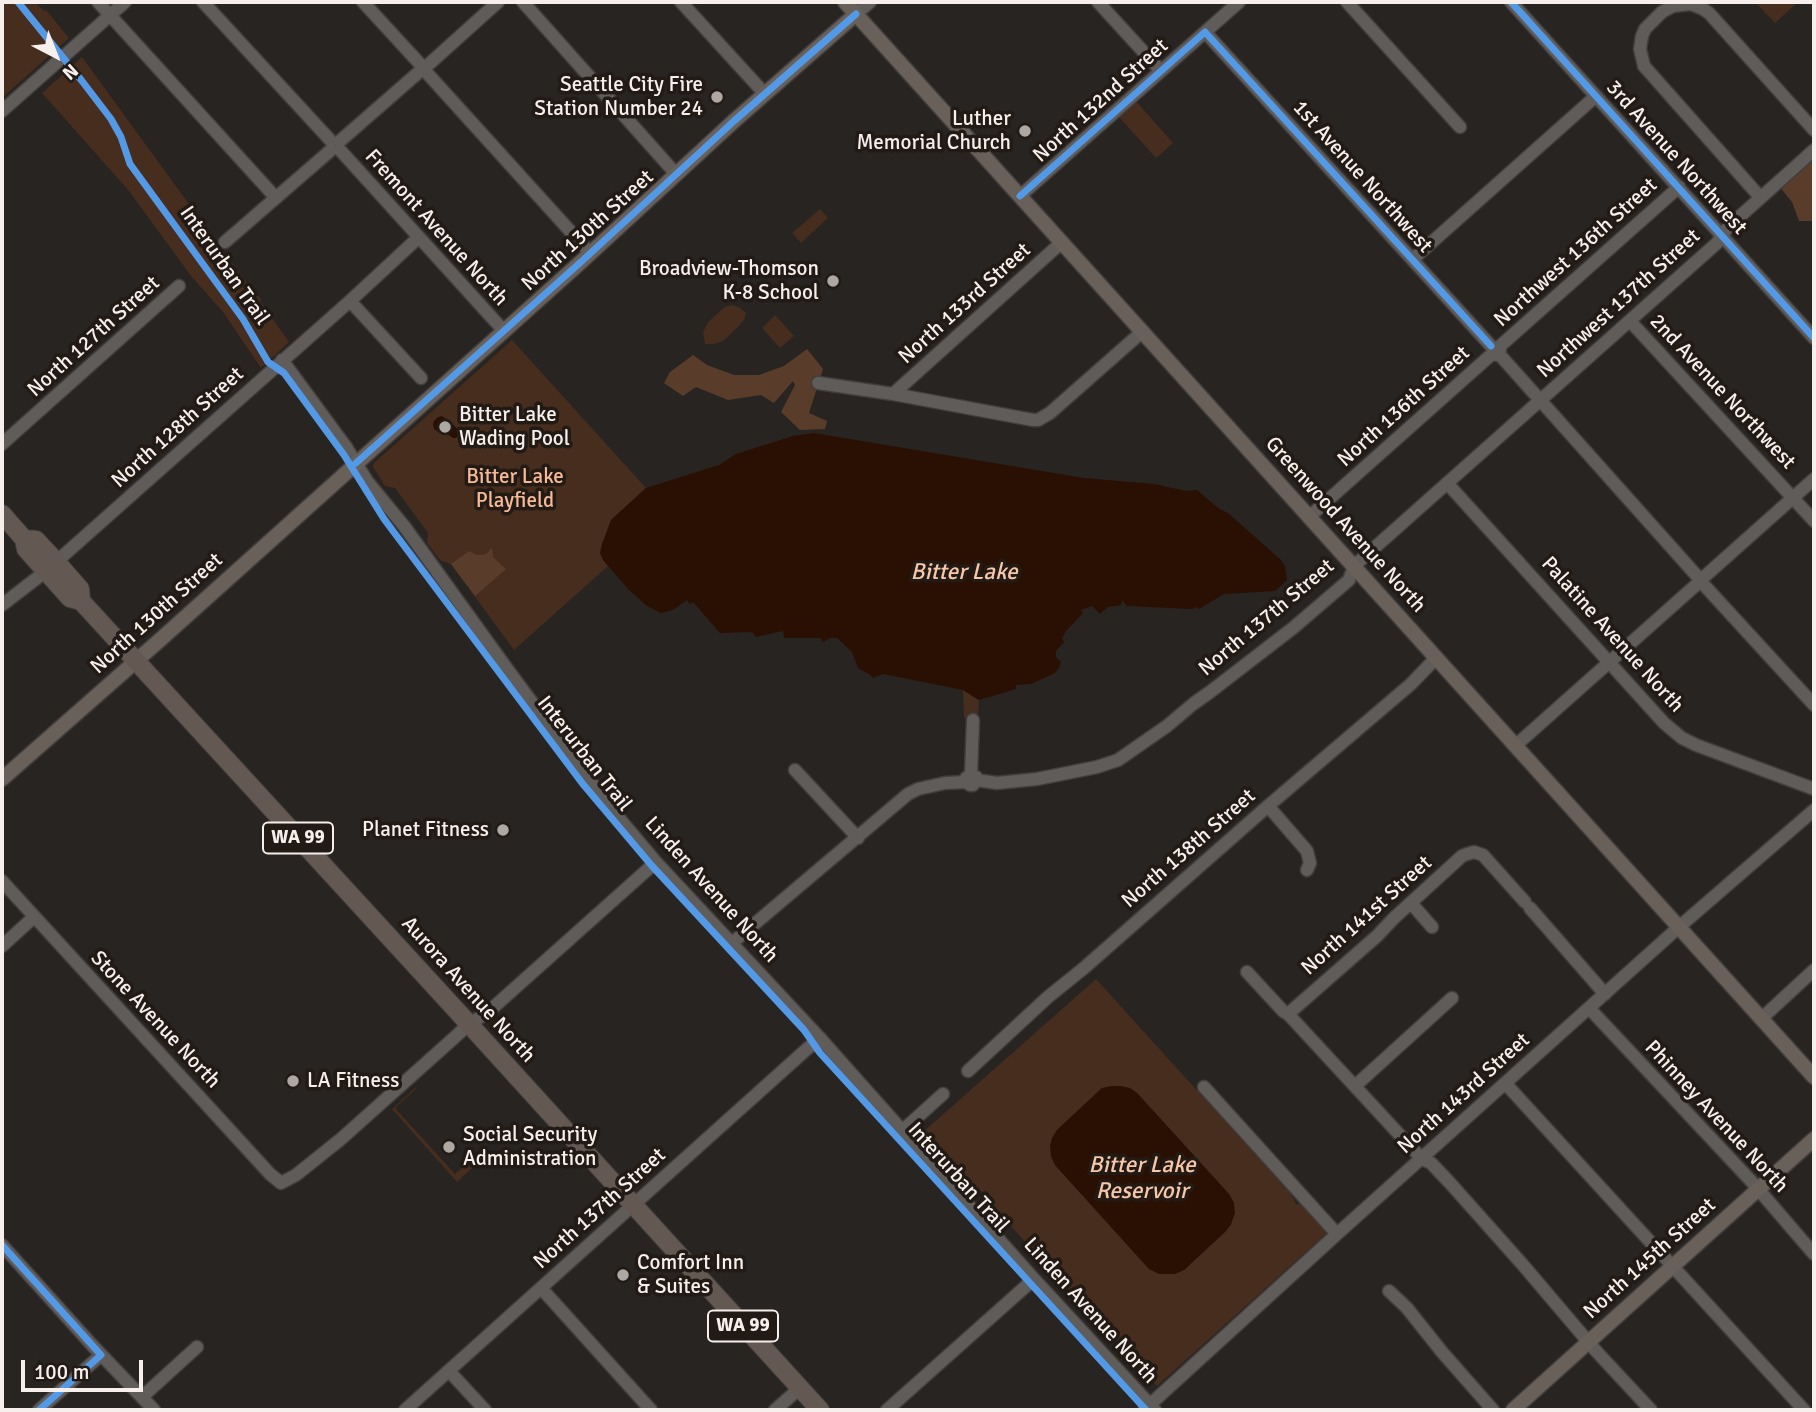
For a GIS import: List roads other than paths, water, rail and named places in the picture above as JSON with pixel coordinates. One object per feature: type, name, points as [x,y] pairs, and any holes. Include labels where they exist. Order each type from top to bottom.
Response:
[{"type":"highway","name":"Aurora Avenue North","points":[[2,514],[24,539],[26,549],[51,567],[70,598],[81,601],[820,1410]]},
{"type":"main road","name":"Greenwood Avenue North","points":[[845,2],[1814,1077]]},
{"type":"main road","name":"North 130th Street","points":[[2,779],[856,14]]},
{"type":"main road","name":"North 145th Street","points":[[1513,1410],[1814,1139]]},
{"type":"street","points":[[98,2],[276,198]]},
{"type":"street","points":[[2,111],[125,2]]},
{"type":"street","name":"Fremont Avenue North","points":[[203,2],[504,331]]},
{"type":"street","points":[[363,2],[590,253]]},
{"type":"street","points":[[225,242],[498,2]]},
{"type":"street","points":[[523,2],[676,174]]},
{"type":"street","points":[[681,2],[765,94]]},
{"type":"street","name":"North 130th Street","points":[[856,14],[870,2]]},
{"type":"street","points":[[1098,2],[1161,71]]},
{"type":"street","name":"North 132nd Street","points":[[1020,196],[1239,2]]},
{"type":"street","points":[[1347,2],[1460,127]]},
{"type":"street","name":"3rd Avenue Northwest","points":[[1511,2],[1814,338]]},
{"type":"street","points":[[1760,198],[1644,66],[1640,43],[1645,29],[1668,8],[1679,4],[1691,4],[1709,13],[1814,130]]},
{"type":"street","name":"1st Avenue Northwest","points":[[1205,32],[1413,258],[1814,705]]},
{"type":"street","points":[[1413,258],[1596,96]]},
{"type":"street","name":"Northwest 137th Street","points":[[1541,401],[1717,243],[1728,227],[1814,150]]},
{"type":"street","name":"Northwest 136th Street","points":[[1495,350],[1679,187]]},
{"type":"street","name":"North 128th Street","points":[[2,605],[51,567],[418,238]]},
{"type":"street","name":"North 133rd Street","points":[[893,394],[1062,242]]},
{"type":"street","name":"North 127th Street","points":[[2,444],[179,286]]},
{"type":"street","points":[[350,301],[421,378]]},
{"type":"street","name":"2nd Avenue Northwest","points":[[1630,321],[1814,521]]},
{"type":"street","points":[[818,383],[893,394],[1028,420],[1038,419],[1050,413],[1143,331]]},
{"type":"street","name":"North 136th Street","points":[[1310,516],[1495,350]]},
{"type":"street","name":"Linden Avenue North","points":[[282,360],[375,492],[404,526],[608,804],[656,862],[903,1130],[1149,1409]]},
{"type":"street","name":"North 137th Street","points":[[732,943],[908,794],[918,789],[971,779],[997,783],[1037,779],[1118,760],[1167,726],[1293,628],[1349,580],[1354,566],[1541,401]]},
{"type":"street","points":[[1515,746],[1814,479]]},
{"type":"street","name":"Palatine Avenue North","points":[[1447,483],[1664,723],[1682,738],[1696,745],[1814,789]]},
{"type":"street","name":"North 138th Street","points":[[968,1071],[1048,997],[1411,684],[1436,658]]},
{"type":"street","points":[[971,779],[973,720]]},
{"type":"street","points":[[795,770],[858,838]]},
{"type":"street","points":[[1268,806],[1307,851],[1310,863],[1307,870]]},
{"type":"street","name":"North 143rd Street","points":[[1149,1409],[1337,1234],[1679,927],[1814,810]]},
{"type":"street","name":"North 141st Street","points":[[1288,1014],[1462,856],[1474,852],[1483,855],[1605,994]]},
{"type":"street","points":[[469,1024],[487,1013],[656,862]]},
{"type":"street","name":"Stone Avenue North","points":[[2,881],[281,1183],[296,1175],[341,1139],[469,1024]]},
{"type":"street","points":[[1410,903],[1432,927]]},
{"type":"street","points":[[2,946],[34,917]]},
{"type":"street","points":[[1762,1018],[1814,970]]},
{"type":"street","points":[[1247,972],[1422,1158],[1431,1163],[1651,1410]]},
{"type":"street","points":[[1355,1086],[1452,998]]},
{"type":"street","name":"Phinney Avenue North","points":[[1589,1008],[1759,1189],[1814,1254]]},
{"type":"street","name":"North 137th Street","points":[[405,1410],[807,1048],[821,1040]]},
{"type":"street","points":[[1505,1083],[1804,1410]]},
{"type":"street","points":[[1204,1087],[1337,1234]]},
{"type":"street","points":[[903,1130],[943,1094]]},
{"type":"street","points":[[2,1245],[154,1410]]},
{"type":"street","points":[[887,1410],[1034,1279]]},
{"type":"street","points":[[541,1288],[651,1410]]},
{"type":"street","points":[[1388,1291],[1407,1308],[1493,1410]]},
{"type":"street","points":[[142,1396],[197,1347]]},
{"type":"street","points":[[39,1410],[101,1355]]},
{"type":"street","points":[[449,1371],[485,1410]]},
{"type":"street","points":[[775,1410],[800,1388]]},
{"type":"water","name":"Bitter Lake Wading Pool","points":[[442,416],[458,430],[456,438],[434,429],[434,421]]},
{"type":"water","name":"Bitter Lake","points":[[814,433],[1084,478],[1154,484],[1186,491],[1197,490],[1228,513],[1281,560],[1285,566],[1287,580],[1275,591],[1224,594],[1199,609],[1127,606],[1122,600],[1121,605],[1108,607],[1100,614],[1092,606],[1081,610],[1083,613],[1066,631],[1062,638],[1064,642],[1056,651],[1056,657],[1061,662],[1055,673],[1031,684],[1016,685],[1016,689],[979,700],[963,690],[883,674],[873,678],[858,668],[852,652],[837,638],[823,642],[821,638],[784,638],[783,631],[756,637],[752,632],[720,633],[693,602],[690,604],[687,600],[673,610],[661,613],[647,606],[629,590],[603,560],[600,553],[611,520],[646,488],[719,465],[736,454],[793,436]]},
{"type":"water","name":"Bitter Lake Reservoir","points":[[1102,1088],[1130,1088],[1137,1093],[1229,1194],[1234,1203],[1235,1213],[1225,1232],[1184,1270],[1175,1274],[1159,1274],[1149,1269],[1055,1165],[1051,1156],[1050,1146],[1057,1130]]},
{"type":"place","name":"Seattle City Fire Station Number 24","points":[[717,97]]},
{"type":"place","name":"Luther Memorial Church","points":[[1025,131]]},
{"type":"place","name":"Broadview-Thomson K-8 School","points":[[833,281]]},
{"type":"place","name":"Bitter Lake Wading Pool","points":[[445,427]]},
{"type":"place","name":"Planet Fitness","points":[[503,830]]},
{"type":"place","name":"LA Fitness","points":[[293,1081]]},
{"type":"place","name":"Social Security Administration","points":[[449,1147]]},
{"type":"place","name":"Comfort Inn & Suites","points":[[623,1275]]},
{"type":"park label","name":"Bitter Lake Playfield","points":[[515,489]]}]
